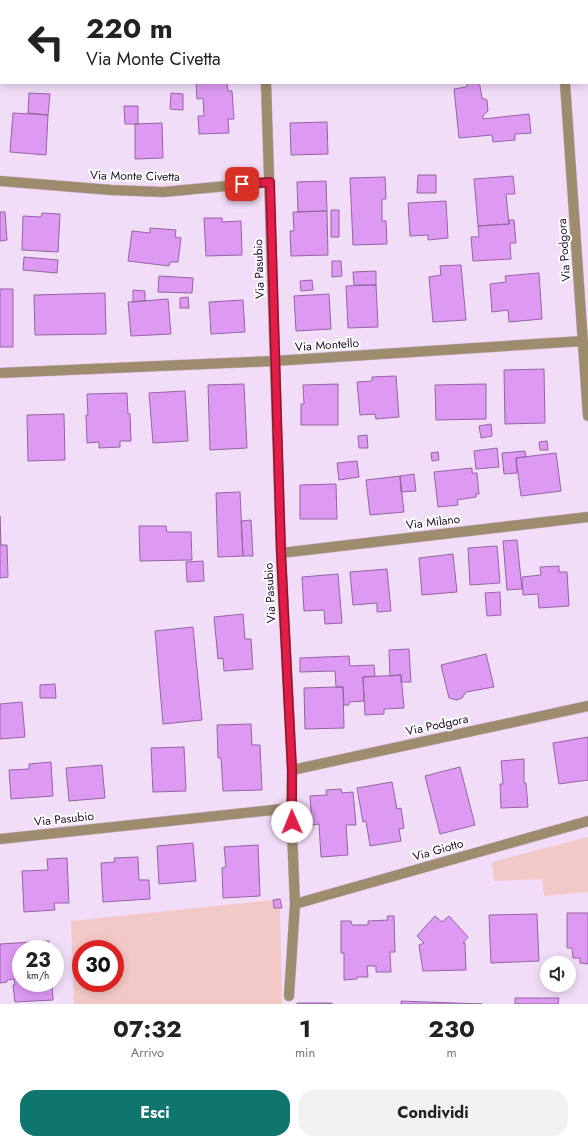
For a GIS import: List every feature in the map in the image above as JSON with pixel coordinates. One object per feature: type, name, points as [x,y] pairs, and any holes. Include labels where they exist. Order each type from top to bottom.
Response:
[{"type":"street","name":"Via Pasubio","points":[[0,839],[291,808],[292,770],[281,553],[266,84]]},
{"type":"street","name":"Via Podgora","points":[[565,84],[588,416]]},
{"type":"street","name":"Via Monte Civetta","points":[[0,181],[111,190],[163,192],[270,182]]},
{"type":"street","name":"Via Montello","points":[[0,373],[274,361],[583,341]]},
{"type":"street","name":"Via Milano","points":[[281,553],[588,516]]},
{"type":"street","name":"Via Podgora","points":[[292,770],[588,706]]},
{"type":"street","points":[[289,996],[294,904],[291,808]]},
{"type":"street","name":"Via Giotto","points":[[294,904],[588,822]]},
{"type":"shaded area","points":[[588,837],[588,892],[544,896],[542,879],[494,881],[492,862]]},
{"type":"shaded area","points":[[273,900],[274,908],[280,907],[282,1004],[74,1004],[74,992],[124,992],[124,940],[72,940],[72,949],[71,921]]},
{"type":"building","points":[[196,84],[227,84],[228,91],[232,91],[234,119],[228,119],[229,133],[199,134],[198,116],[204,116],[203,98],[197,99]]},
{"type":"building","points":[[468,84],[479,84],[480,86],[482,98],[487,100],[488,111],[483,115],[483,119],[529,114],[531,133],[515,134],[515,140],[493,142],[492,135],[459,138],[454,89],[466,87]]},
{"type":"building","points":[[29,93],[50,94],[48,115],[28,113]]},
{"type":"building","points":[[171,93],[183,94],[183,110],[170,109]]},
{"type":"building","points":[[124,106],[138,106],[138,124],[125,124]]},
{"type":"building","points":[[13,113],[48,115],[46,155],[10,152]]},
{"type":"building","points":[[327,122],[328,154],[291,155],[290,123]]},
{"type":"building","points":[[162,123],[163,158],[135,159],[135,124]]},
{"type":"building","points":[[418,175],[436,175],[436,193],[417,193]]},
{"type":"building","points":[[513,176],[515,194],[506,194],[509,224],[478,226],[474,179]]},
{"type":"building","points":[[385,177],[386,199],[382,199],[382,221],[386,221],[387,244],[353,245],[350,178]]},
{"type":"building","points":[[326,181],[327,211],[298,212],[297,182]]},
{"type":"building","points":[[446,201],[448,238],[428,240],[428,235],[410,236],[408,203]]},
{"type":"building","points":[[331,210],[339,210],[339,237],[331,237]]},
{"type":"building","points":[[327,211],[328,255],[291,256],[290,231],[294,231],[293,212]]},
{"type":"building","points":[[0,212],[5,212],[7,240],[0,241]]},
{"type":"building","points":[[42,213],[60,214],[58,252],[22,250],[23,216],[41,217]]},
{"type":"building","points":[[204,218],[222,218],[222,222],[241,221],[242,255],[206,256]]},
{"type":"building","points":[[509,220],[514,220],[516,243],[510,243],[511,259],[473,261],[471,237],[479,237],[478,226],[509,224]]},
{"type":"building","points":[[150,228],[176,230],[175,237],[181,238],[178,262],[170,262],[169,266],[128,261],[132,231],[150,233]]},
{"type":"building","points":[[24,257],[58,260],[57,273],[23,270]]},
{"type":"building","points":[[332,261],[341,261],[342,276],[332,277]]},
{"type":"building","points":[[461,265],[466,320],[433,322],[429,277],[441,275],[440,266]]},
{"type":"building","points":[[376,271],[376,285],[354,285],[353,272]]},
{"type":"building","points":[[539,273],[542,319],[509,322],[508,310],[492,312],[490,284],[506,282],[505,276]]},
{"type":"building","points":[[159,276],[193,278],[192,293],[158,292]]},
{"type":"building","points":[[312,280],[313,290],[301,291],[300,281]]},
{"type":"building","points":[[376,285],[378,327],[348,328],[346,286]]},
{"type":"building","points":[[0,289],[13,289],[13,347],[0,347]]},
{"type":"building","points":[[133,290],[145,291],[145,301],[133,302]]},
{"type":"building","points":[[105,293],[106,334],[35,335],[34,295]]},
{"type":"building","points":[[329,294],[331,329],[296,331],[294,296]]},
{"type":"building","points":[[188,297],[189,308],[180,308],[180,298]]},
{"type":"building","points":[[168,299],[171,334],[131,336],[128,302]]},
{"type":"building","points":[[243,300],[245,332],[211,334],[209,302]]},
{"type":"building","points":[[544,369],[545,423],[505,424],[504,370]]},
{"type":"building","points":[[396,376],[399,417],[376,419],[375,414],[360,415],[357,382],[372,381],[372,377]]},
{"type":"building","points":[[244,384],[247,448],[210,450],[208,385]]},
{"type":"building","points":[[338,384],[338,425],[301,425],[301,404],[304,404],[303,385]]},
{"type":"building","points":[[486,384],[486,419],[436,420],[435,385]]},
{"type":"building","points":[[185,391],[188,441],[153,443],[149,393]]},
{"type":"building","points":[[127,393],[128,414],[130,414],[131,441],[120,441],[120,447],[99,448],[99,442],[87,443],[87,394]]},
{"type":"building","points":[[64,414],[65,460],[28,461],[27,415]]},
{"type":"building","points":[[491,424],[492,436],[481,438],[479,426]]},
{"type":"building","points":[[367,435],[368,448],[359,448],[358,436]]},
{"type":"building","points":[[547,441],[548,450],[540,450],[539,442]]},
{"type":"building","points":[[497,448],[499,467],[476,469],[474,451]]},
{"type":"building","points":[[525,451],[526,457],[516,458],[517,473],[504,474],[502,453]]},
{"type":"building","points":[[438,452],[439,460],[432,461],[431,453]]},
{"type":"building","points":[[556,453],[561,491],[521,496],[516,458]]},
{"type":"building","points":[[357,461],[359,477],[339,480],[337,463]]},
{"type":"building","points":[[472,468],[472,473],[477,473],[479,494],[476,494],[476,497],[457,500],[458,505],[438,507],[434,472]]},
{"type":"building","points":[[414,474],[416,491],[401,492],[400,476]]},
{"type":"building","points":[[400,476],[404,512],[370,515],[366,480]]},
{"type":"building","points":[[336,484],[337,519],[300,519],[300,485]]},
{"type":"building","points":[[240,492],[243,556],[218,557],[216,493]]},
{"type":"building","points":[[0,516],[1,545],[7,545],[8,577],[0,578]]},
{"type":"building","points":[[251,520],[253,556],[243,556],[241,521]]},
{"type":"building","points":[[139,526],[166,526],[167,532],[191,532],[192,560],[140,561]]},
{"type":"building","points":[[517,540],[522,589],[507,590],[503,541]]},
{"type":"building","points":[[497,546],[500,583],[470,585],[468,548]]},
{"type":"building","points":[[453,554],[457,592],[422,595],[419,558]]},
{"type":"building","points":[[203,561],[204,581],[187,582],[186,562]]},
{"type":"building","points":[[559,566],[559,572],[567,572],[569,606],[539,608],[538,594],[523,595],[522,577],[541,575],[540,567]]},
{"type":"building","points":[[387,569],[391,611],[377,612],[377,603],[353,605],[350,572]]},
{"type":"building","points":[[338,574],[342,623],[325,624],[324,610],[304,611],[302,577]]},
{"type":"building","points":[[500,592],[501,615],[487,616],[485,593]]},
{"type":"building","points":[[243,614],[245,639],[251,639],[253,669],[224,671],[223,658],[218,659],[214,617]]},
{"type":"building","points":[[193,627],[202,720],[163,724],[155,631]]},
{"type":"building","points":[[409,649],[411,682],[401,682],[401,675],[390,676],[389,650]]},
{"type":"building","points":[[486,654],[494,687],[466,692],[462,698],[457,700],[449,698],[441,665]]},
{"type":"building","points":[[349,656],[350,666],[374,665],[375,676],[363,677],[364,701],[349,702],[349,705],[344,705],[343,687],[336,687],[335,671],[300,672],[300,658]]},
{"type":"building","points":[[401,675],[404,708],[384,709],[384,714],[365,715],[363,677]]},
{"type":"building","points":[[55,684],[56,698],[40,698],[40,685]]},
{"type":"building","points":[[343,687],[344,728],[305,729],[304,688]]},
{"type":"building","points":[[22,702],[25,737],[0,739],[0,704]]},
{"type":"building","points":[[251,724],[252,745],[260,745],[262,790],[223,791],[221,758],[218,758],[217,725]]},
{"type":"building","points":[[588,737],[588,780],[559,784],[553,743]]},
{"type":"building","points":[[184,747],[186,791],[153,792],[151,748]]},
{"type":"building","points":[[524,759],[524,783],[526,783],[528,807],[501,808],[500,784],[503,784],[501,761]]},
{"type":"building","points":[[51,762],[53,796],[11,799],[9,770],[29,769],[29,764]]},
{"type":"building","points":[[102,765],[105,798],[69,801],[66,768]]},
{"type":"building","points":[[460,767],[475,825],[440,834],[425,776]]},
{"type":"building","points":[[392,782],[397,809],[401,808],[404,828],[399,829],[401,841],[370,846],[366,821],[363,822],[357,788]]},
{"type":"building","points":[[341,789],[342,793],[353,792],[356,825],[346,825],[348,855],[321,857],[319,824],[312,825],[310,796],[327,795],[326,790]]},
{"type":"building","points":[[193,843],[196,881],[159,884],[157,846]]},
{"type":"building","points":[[258,845],[260,896],[223,898],[222,868],[226,867],[224,847]]},
{"type":"building","points":[[138,857],[139,880],[149,880],[150,899],[103,902],[101,863],[115,862],[114,858]]},
{"type":"building","points":[[67,858],[69,903],[54,903],[55,910],[24,912],[22,871],[48,870],[47,859]]},
{"type":"building","points":[[280,899],[282,908],[274,908],[273,900]]},
{"type":"building","points":[[567,913],[588,913],[588,964],[580,963],[580,958],[573,956],[572,948],[567,948]]},
{"type":"building","points":[[537,914],[539,961],[491,963],[489,915]]},
{"type":"building","points":[[387,916],[394,916],[395,952],[390,952],[391,972],[376,972],[376,966],[367,966],[368,977],[357,977],[357,979],[344,980],[344,953],[341,953],[341,921],[351,921],[352,925],[368,925],[368,921],[388,920]]},
{"type":"building","points":[[435,916],[442,922],[449,916],[468,937],[463,943],[465,943],[466,970],[423,971],[419,945],[424,943],[417,936]]},
{"type":"building","points":[[12,943],[12,979],[0,983],[0,944]]},
{"type":"building","points":[[14,992],[53,992],[53,1000],[15,1002]]},
{"type":"building","points":[[515,998],[559,998],[558,1004],[515,1004]]},
{"type":"building","points":[[401,1001],[482,1004],[401,1004]]},
{"type":"building","points":[[332,1003],[332,1004],[297,1004]]},
{"type":"route","points":[[242,184],[270,182],[281,553],[292,770],[292,822]]}]
